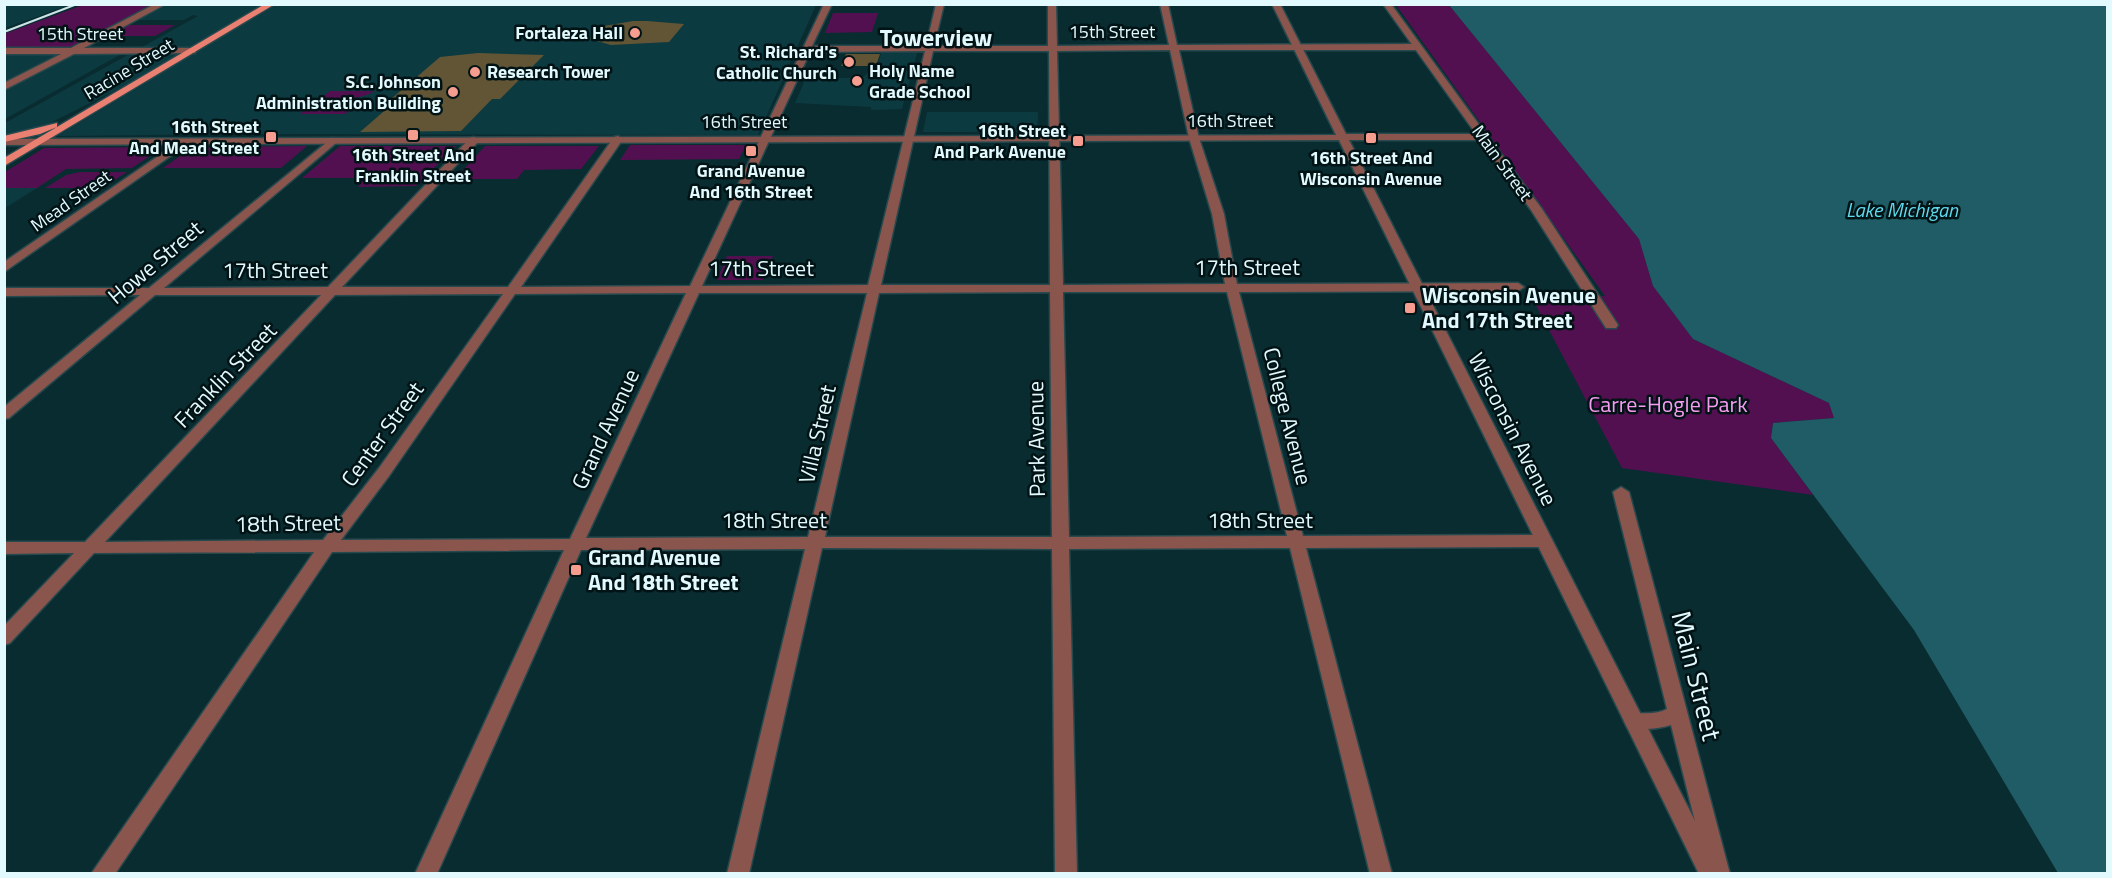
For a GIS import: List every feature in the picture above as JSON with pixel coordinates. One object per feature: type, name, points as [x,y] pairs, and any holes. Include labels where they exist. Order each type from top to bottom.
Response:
[{"type":"main road","name":"Racine Street","points":[[4,163],[271,4]]},
{"type":"main road","points":[[4,140],[43,130],[116,96]]},
{"type":"street","points":[[4,87],[162,4]]},
{"type":"street","name":"Grand Avenue","points":[[426,873],[575,545],[828,4]]},
{"type":"street","name":"Villa Street","points":[[738,873],[940,4]]},
{"type":"street","name":"Park Avenue","points":[[1052,4],[1066,873]]},
{"type":"street","name":"College Avenue","points":[[1164,4],[1194,138],[1218,214],[1232,288],[1380,873]]},
{"type":"street","name":"Wisconsin Avenue","points":[[1276,4],[1711,873]]},
{"type":"street","name":"Main Street","points":[[1387,4],[1536,209],[1611,325]]},
{"type":"street","name":"15th Street","points":[[807,49],[1417,47]]},
{"type":"street","name":"15th Street","points":[[4,51],[192,51]]},
{"type":"street","name":"16th Street","points":[[4,140],[1483,137]]},
{"type":"street","name":"Center Street","points":[[102,873],[328,545],[384,472],[618,139]]},
{"type":"street","name":"Franklin Street","points":[[4,638],[474,140]]},
{"type":"street","name":"Mead Street","points":[[4,268],[187,141]]},
{"type":"street","name":"Howe Street","points":[[4,415],[332,141]]},
{"type":"street","name":"17th Street","points":[[4,292],[1518,287]]},
{"type":"street","name":"Main Street","points":[[1621,492],[1719,873]]},
{"type":"street","name":"18th Street","points":[[4,548],[815,542],[1544,541]]},
{"type":"street","points":[[1634,721],[1664,719],[1674,715],[1677,711]]},
{"type":"shaded area","points":[[5,4],[69,4],[69,5],[5,28]]},
{"type":"shaded area","points":[[278,4],[816,5],[758,135],[58,136],[146,83],[130,83],[34,131],[5,137],[5,123],[198,16],[193,15],[184,20],[138,20],[168,5],[261,5],[237,20],[253,19]]},
{"type":"shaded area","points":[[5,53],[123,53],[5,119]]},
{"type":"shaded area","name":"Holy Name Grade School","points":[[881,53],[917,53],[902,109],[871,110],[871,107],[795,103],[805,80],[863,77],[878,63]]},
{"type":"shaded area","points":[[927,112],[1038,112],[1037,132],[923,132]]},
{"type":"shaded area","points":[[5,188],[37,188],[5,208]]},
{"type":"green space","points":[[83,5],[156,5],[118,25],[175,25],[155,36],[95,36],[67,49],[5,49],[4,34]]},
{"type":"green space","name":"Carre-Hogle Park","points":[[1396,5],[1449,5],[1639,239],[1653,286],[1693,339],[1829,403],[1835,418],[1773,423],[1771,438],[1813,495],[1622,468],[1531,296],[1605,296]]},
{"type":"green space","points":[[833,13],[878,13],[872,32],[825,33]]},
{"type":"green space","points":[[330,91],[374,91],[365,96],[350,99],[338,106],[351,110],[345,114],[300,114]]},
{"type":"green space","points":[[630,145],[746,145],[739,159],[620,160]]},
{"type":"green space","points":[[307,146],[281,168],[163,168],[193,147]]},
{"type":"green space","points":[[340,146],[456,146],[416,186],[358,187],[365,178],[302,178]]},
{"type":"green space","points":[[485,146],[599,146],[581,169],[524,170],[517,179],[455,179]]},
{"type":"green space","points":[[163,147],[132,168],[66,169],[37,188],[5,188],[5,172],[44,148]]},
{"type":"green space","points":[[80,172],[127,172],[102,188],[45,188],[66,175]]},
{"type":"green space","points":[[727,256],[773,256],[763,280],[717,280]]},
{"type":"water","name":"Lake Michigan","points":[[1449,5],[2107,5],[2107,873],[2058,873],[1914,630],[1771,438],[1773,423],[1834,418],[1829,403],[1693,339],[1653,286],[1639,239]]},
{"type":"building","name":"Fortaleza Hall","points":[[633,21],[684,24],[669,42],[611,45],[590,39],[594,32],[604,26]]},
{"type":"building","name":"S.C. Johnson Administration Building","points":[[478,53],[544,55],[500,99],[492,99],[461,131],[360,132],[398,99],[391,99],[440,57]]},
{"type":"building","name":"St. Richard's Catholic Church","points":[[846,54],[880,54],[876,66],[841,66]]},
{"type":"railway","points":[[4,32],[77,4]]},
{"type":"place","name":"Fortaleza Hall","points":[[635,33]]},
{"type":"place","name":"St. Richard's Catholic Church","points":[[849,62]]},
{"type":"place","name":"Research Tower","points":[[475,72]]},
{"type":"place","name":"Holy Name Grade School","points":[[857,81]]},
{"type":"place","name":"S.C. Johnson Administration Building","points":[[453,92]]},
{"type":"place","name":"16th Street And Franklin Street","points":[[413,135]]},
{"type":"place","name":"16th Street And Mead Street","points":[[271,137]]},
{"type":"place","name":"16th Street And Wisconsin Avenue","points":[[1371,138]]},
{"type":"place","name":"16th Street And Park Avenue","points":[[1078,141]]},
{"type":"place","name":"Grand Avenue And 16th Street","points":[[751,151]]},
{"type":"place","name":"Wisconsin Avenue And 17th Street","points":[[1410,308]]},
{"type":"place","name":"Grand Avenue And 18th Street","points":[[576,570]]},
{"type":"district","name":"Towerview","points":[[936,38]]}]
